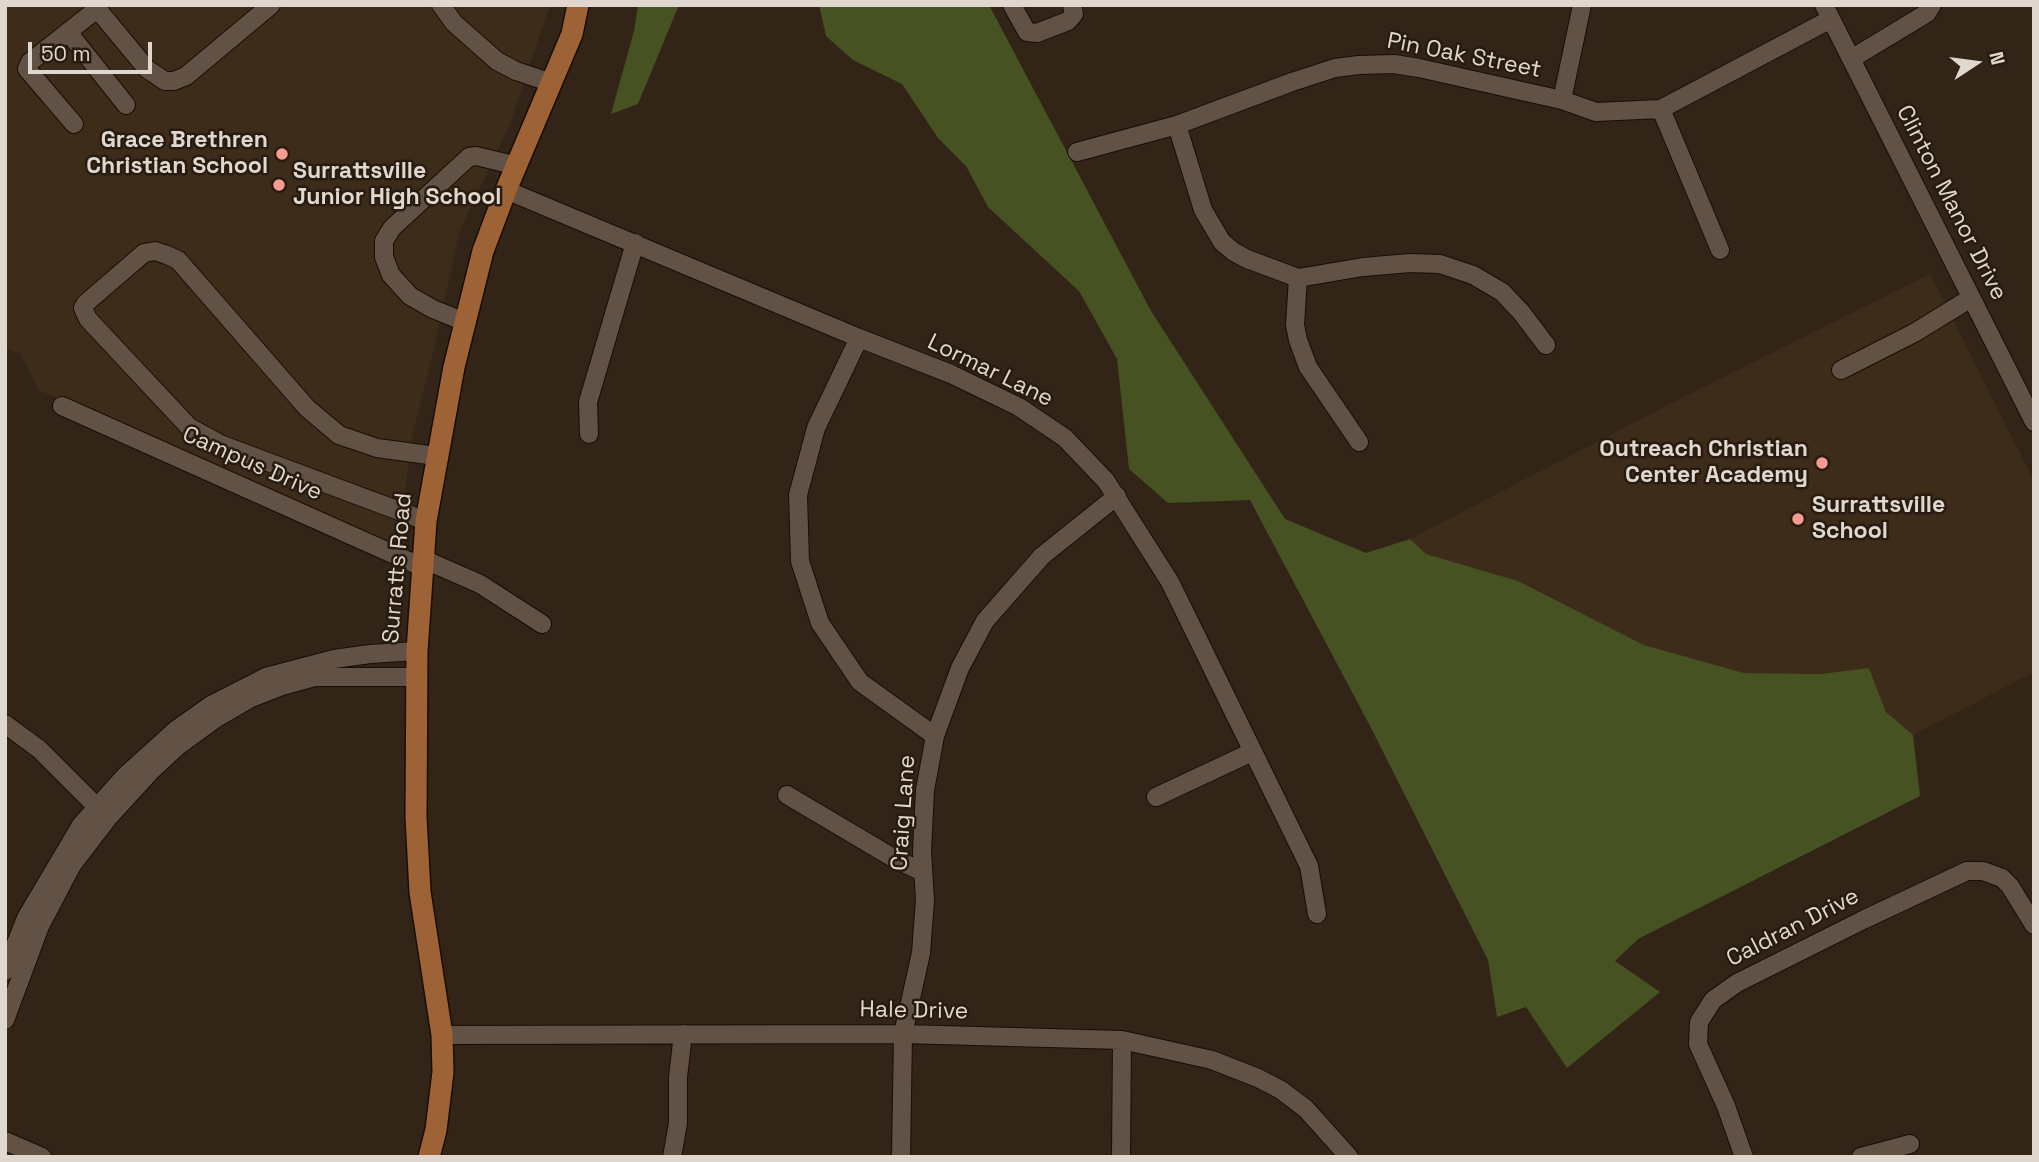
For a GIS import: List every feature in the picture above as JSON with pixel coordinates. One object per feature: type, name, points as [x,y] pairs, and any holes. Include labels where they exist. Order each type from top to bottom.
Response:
[{"type":"main road","name":"Surratts Road","points":[[429,1157],[436,1130],[443,1072],[442,1035],[420,892],[416,817],[417,651],[426,521],[436,456],[483,251],[572,34],[579,5]]},
{"type":"street","points":[[74,124],[27,69],[30,62],[95,7],[147,69],[165,81],[174,81],[186,76],[271,5]]},
{"type":"street","points":[[441,5],[454,23],[497,61],[516,71],[552,83]]},
{"type":"street","points":[[1012,5],[1027,32],[1037,33],[1068,20],[1074,14],[1072,5]]},
{"type":"street","points":[[1562,100],[1583,5]]},
{"type":"street","points":[[1851,59],[1927,13],[1932,5]]},
{"type":"street","name":"Pin Oak Street","points":[[1077,152],[1177,125],[1335,68],[1359,65],[1394,64],[1419,68],[1562,100],[1597,112],[1661,109],[1827,12]]},
{"type":"street","name":"Clinton Manor Drive","points":[[1827,12],[2034,422]]},
{"type":"street","points":[[68,32],[126,105]]},
{"type":"street","points":[[1661,109],[1720,250]]},
{"type":"street","points":[[1177,125],[1203,210],[1222,242],[1247,259],[1298,278],[1363,267],[1410,263],[1440,264],[1474,275],[1502,292],[1546,345]]},
{"type":"street","points":[[465,322],[410,296],[391,275],[384,257],[384,241],[392,228],[469,157],[476,156],[518,166]]},
{"type":"street","name":"Lormar Lane","points":[[506,190],[951,374],[1019,407],[1065,438],[1106,481],[1170,582],[1309,866],[1317,914]]},
{"type":"street","points":[[589,434],[588,402],[635,243]]},
{"type":"street","points":[[426,521],[220,444],[189,427],[96,328],[83,308],[144,254],[155,251],[167,255],[178,260],[307,408],[339,435],[377,448],[436,456]]},
{"type":"street","points":[[1298,278],[1295,325],[1297,340],[1308,367],[1359,442]]},
{"type":"street","points":[[1841,370],[1914,333],[1971,298]]},
{"type":"street","points":[[859,338],[816,428],[798,495],[800,561],[820,622],[860,682],[935,736]]},
{"type":"street","name":"Campus Drive","points":[[62,406],[423,563],[480,584],[542,624]]},
{"type":"street","name":"Craig Lane","points":[[901,1157],[903,1034],[921,953],[925,900],[922,851],[925,790],[935,736],[960,668],[985,621],[1042,556],[1116,496]]},
{"type":"street","points":[[5,1020],[24,963],[57,891],[102,812],[125,776],[177,729],[244,686],[275,674],[324,661],[370,653],[417,651]]},
{"type":"street","points":[[5,971],[32,907],[64,849],[178,746],[215,719],[249,699],[314,677],[417,677]]},
{"type":"street","points":[[5,724],[39,749],[102,812]]},
{"type":"street","points":[[1156,797],[1252,752]]},
{"type":"street","points":[[787,795],[895,859],[923,872]]},
{"type":"street","name":"Caldran Drive","points":[[1744,1157],[1726,1106],[1698,1044],[1699,1022],[1713,1000],[1724,991],[1865,919],[1967,872],[1983,871],[2002,878],[2010,886],[2034,925]]},
{"type":"street","points":[[672,1157],[678,1123],[677,1077],[683,1034]]},
{"type":"street","name":"Hale Drive","points":[[442,1035],[903,1034],[1122,1040],[1212,1060],[1270,1084],[1306,1109],[1349,1157]]},
{"type":"street","points":[[1121,1157],[1122,1040]]},
{"type":"street","points":[[5,1141],[42,1157]]},
{"type":"street","points":[[1861,1157],[1910,1144]]},
{"type":"shaded area","points":[[5,5],[550,5],[509,126],[460,230],[411,439],[399,550],[39,390],[21,354],[5,349]]},
{"type":"shaded area","points":[[1930,274],[2034,481],[2034,672],[1913,735],[1886,712],[1869,668],[1820,674],[1744,673],[1644,645],[1518,581],[1426,554],[1410,539],[1685,396]]},
{"type":"green space","points":[[638,5],[679,5],[638,104],[611,114],[634,31]]},
{"type":"green space","points":[[819,5],[989,5],[1151,311],[1285,519],[1366,553],[1410,539],[1426,554],[1518,581],[1644,645],[1744,673],[1820,674],[1869,668],[1886,712],[1913,735],[1920,796],[1638,939],[1615,961],[1660,992],[1567,1068],[1526,1007],[1497,1017],[1488,960],[1369,724],[1250,500],[1168,503],[1129,469],[1117,359],[1079,291],[988,207],[966,166],[938,138],[902,84],[853,60],[826,36]]},
{"type":"place","name":"Grace Brethren Christian School","points":[[282,154]]},
{"type":"place","name":"Surrattsville Junior High School","points":[[279,185]]},
{"type":"place","name":"Outreach Christian Center Academy","points":[[1822,463]]},
{"type":"place","name":"Surrattsville School","points":[[1798,519]]}]
